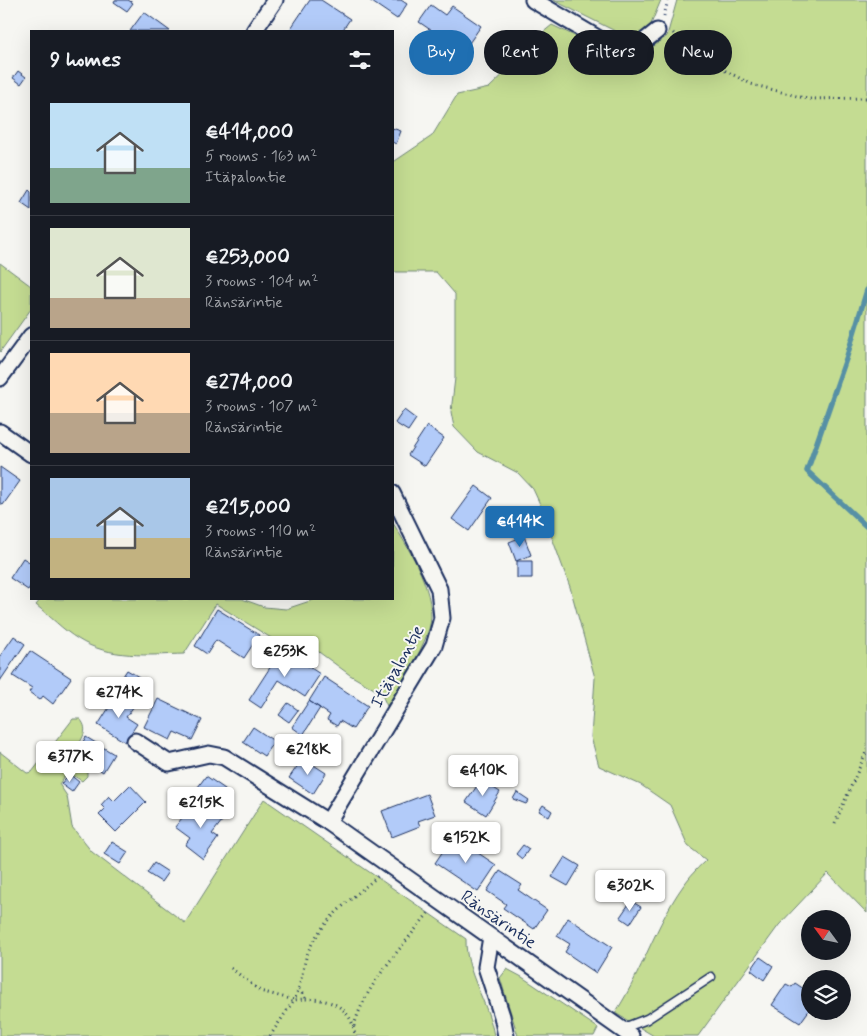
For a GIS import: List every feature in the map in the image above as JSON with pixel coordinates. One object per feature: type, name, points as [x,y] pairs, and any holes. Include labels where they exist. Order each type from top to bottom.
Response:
[{"type":"street","points":[[255,30],[275,0]]},
{"type":"street","points":[[534,0],[611,46],[637,47],[663,30]]},
{"type":"street","points":[[0,378],[30,337]]},
{"type":"street","points":[[0,432],[30,453]]},
{"type":"street","name":"Itäpalontie","points":[[328,822],[434,646],[442,618],[442,602],[439,589],[394,497]]},
{"type":"street","name":"Ränsärintie","points":[[135,741],[169,763],[209,754],[224,757],[328,822],[626,1033]]},
{"type":"street","points":[[492,937],[486,967],[502,1016],[506,1036]]},
{"type":"lane","points":[[626,1033],[711,977]]},
{"type":"path","points":[[663,30],[695,55],[751,84],[808,98],[867,98]]},
{"type":"path","points":[[835,823],[867,750]]},
{"type":"path","points":[[270,1036],[294,1000],[299,989],[308,953],[316,936],[329,919],[390,866]]},
{"type":"path","points":[[354,1026],[358,1012],[379,976],[439,900]]},
{"type":"path","points":[[231,968],[260,991],[294,1000],[305,998],[326,1001],[342,1008],[350,1016],[355,1036]]},
{"type":"path","points":[[299,989],[305,998]]},
{"type":"green space","points":[[553,0],[661,0],[649,29],[613,30]]},
{"type":"green space","points":[[677,0],[867,0],[867,913],[828,873],[779,925],[698,1036],[654,1036],[615,1013],[637,975],[666,913],[691,876],[706,860],[688,846],[670,805],[641,785],[599,766],[591,737],[595,678],[570,587],[539,502],[533,489],[518,473],[478,452],[454,427],[451,412],[455,378],[455,294],[436,272],[394,272],[394,162],[432,136],[457,95],[489,88],[503,75],[558,75],[558,30],[546,30],[552,25],[568,33],[568,75],[654,75],[654,46],[664,38],[664,75],[732,75],[732,30],[669,30]]},
{"type":"green space","points":[[0,263],[30,285],[30,310],[0,352]]},
{"type":"green space","points":[[394,525],[421,574],[430,603],[431,616],[429,629],[421,649],[387,706],[381,693],[350,675],[308,644],[288,640],[276,641],[216,604],[184,654],[157,655],[116,653],[90,645],[67,631],[36,605],[40,600],[245,600],[264,607],[286,609],[313,600],[394,600]]},
{"type":"green space","points":[[73,719],[80,719],[85,728],[83,736],[73,753],[87,765],[87,776],[82,781],[68,772],[59,784],[67,796],[72,827],[92,852],[185,923],[264,799],[466,939],[469,964],[494,1036],[0,1036],[0,752],[27,773],[32,772]]},
{"type":"green space","points":[[507,969],[598,1028],[594,1036],[518,1036],[500,978]]},
{"type":"building","points":[[115,0],[128,0],[133,3],[127,11],[114,2]]},
{"type":"building","points":[[310,0],[321,0],[350,19],[343,30],[290,30]]},
{"type":"building","points":[[369,0],[401,0],[407,4],[397,19]]},
{"type":"building","points":[[431,5],[445,15],[452,6],[481,26],[474,36],[474,30],[431,30],[419,22]]},
{"type":"building","points":[[144,12],[169,30],[131,30]]},
{"type":"building","points":[[18,71],[26,77],[21,84],[13,78]]},
{"type":"building","points":[[394,129],[401,131],[396,144],[394,143]]},
{"type":"building","points":[[29,190],[30,209],[21,203]]},
{"type":"building","points":[[404,410],[416,419],[408,431],[395,423]]},
{"type":"building","points":[[427,426],[444,438],[425,466],[408,455]]},
{"type":"building","points":[[0,467],[20,481],[3,505],[0,503]]},
{"type":"building","points":[[476,486],[492,498],[469,531],[452,519]]},
{"type":"building","points":[[517,513],[526,526],[515,533],[507,519]]},
{"type":"building","points":[[524,536],[531,555],[516,561],[509,542]]},
{"type":"building","points":[[23,558],[30,562],[30,587],[28,590],[10,578]]},
{"type":"building","points":[[517,561],[532,561],[532,578],[517,578]]},
{"type":"building","points":[[217,609],[259,635],[244,658],[216,640],[207,654],[195,646]]},
{"type":"building","points":[[14,636],[25,644],[0,681],[0,656]]},
{"type":"building","points":[[282,649],[320,674],[305,697],[279,680],[261,708],[249,700]]},
{"type":"building","points":[[30,651],[71,678],[53,704],[43,696],[40,700],[29,692],[32,688],[13,676]]},
{"type":"building","points":[[127,670],[139,677],[131,689],[119,682]]},
{"type":"building","points":[[324,677],[368,706],[353,729],[340,721],[337,726],[327,720],[330,715],[309,701]]},
{"type":"building","points":[[117,695],[134,706],[126,717],[137,724],[125,742],[98,725]]},
{"type":"building","points":[[158,699],[202,720],[192,740],[174,732],[170,740],[144,727]]},
{"type":"building","points":[[309,701],[320,708],[303,735],[292,727]]},
{"type":"building","points":[[288,703],[298,710],[289,722],[279,715]]},
{"type":"building","points":[[253,727],[274,741],[264,756],[243,742]]},
{"type":"building","points":[[86,737],[114,754],[103,772],[75,754]]},
{"type":"building","points":[[303,758],[326,773],[313,794],[289,778]]},
{"type":"building","points":[[69,774],[79,782],[72,792],[61,784]]},
{"type":"building","points":[[206,776],[225,789],[217,801],[198,787]]},
{"type":"building","points":[[481,780],[500,792],[486,815],[466,802]]},
{"type":"building","points":[[130,785],[146,802],[116,832],[99,815],[105,809],[101,805],[109,796],[114,801]]},
{"type":"building","points":[[517,792],[529,800],[526,804],[513,799]]},
{"type":"building","points":[[427,794],[435,815],[418,821],[420,826],[392,837],[382,811]]},
{"type":"building","points":[[203,801],[225,817],[212,834],[218,838],[203,859],[185,845],[190,838],[175,827],[185,814],[191,818]]},
{"type":"building","points":[[543,805],[552,811],[549,817],[539,811]]},
{"type":"building","points":[[453,836],[496,865],[478,892],[435,863]]},
{"type":"building","points":[[112,842],[128,852],[120,864],[104,854]]},
{"type":"building","points":[[523,845],[529,849],[522,859],[516,854]]},
{"type":"building","points":[[565,857],[580,866],[568,886],[552,877]]},
{"type":"building","points":[[154,863],[168,872],[161,882],[147,873]]},
{"type":"building","points":[[500,871],[522,885],[518,890],[547,910],[534,929],[503,908],[506,904],[487,891]]},
{"type":"building","points":[[631,901],[641,907],[630,924],[620,917]]},
{"type":"building","points":[[568,918],[612,947],[596,973],[565,952],[570,944],[557,936]]},
{"type":"building","points":[[760,957],[773,966],[764,980],[751,970]]},
{"type":"building","points":[[795,983],[801,987],[802,1020],[800,1023],[772,1005],[786,984],[792,987]]},
{"type":"waterway","points":[[867,290],[847,356],[807,471],[867,527]]}]
